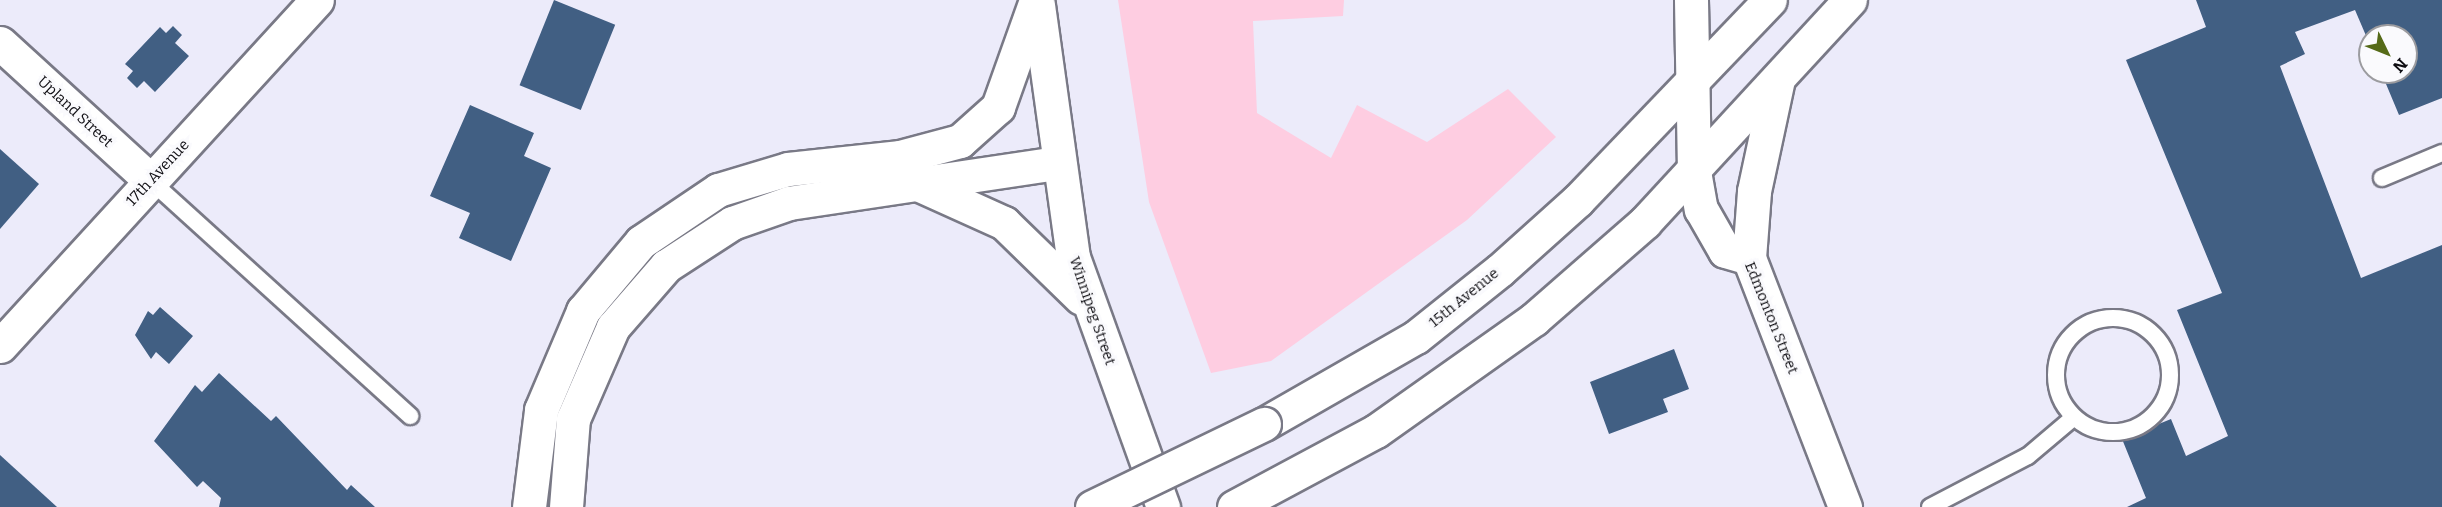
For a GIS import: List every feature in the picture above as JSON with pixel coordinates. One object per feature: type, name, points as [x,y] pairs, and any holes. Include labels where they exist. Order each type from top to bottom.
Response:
[{"type":"main road","name":"Winnipeg Street","points":[[1037,0],[1057,163],[1073,257],[1162,507]]},
{"type":"main road","points":[[529,507],[541,410],[583,312],[641,242],[718,190],[788,169],[900,157],[960,141],[998,107],[1037,0]]},
{"type":"main road","name":"Edmonton Street","points":[[1690,0],[1694,81],[1694,171],[1701,209],[1725,251],[1749,258],[1845,507]]},
{"type":"main road","name":"15th Avenue","points":[[1092,507],[1263,424],[1416,336],[1481,285],[1578,200],[1770,0]]},
{"type":"main road","points":[[1234,507],[1286,483],[1442,389],[1525,327],[1694,171],[1850,0]]},
{"type":"main road","name":"17th Avenue","points":[[1,344],[151,181],[302,5]]},
{"type":"main road","name":"Upland Street","points":[[0,43],[151,181]]},
{"type":"main road","points":[[1749,258],[1754,191],[1778,77]]},
{"type":"main road","points":[[566,507],[573,419],[613,327],[666,266],[732,223],[789,203],[1057,163]]},
{"type":"main road","points":[[919,185],[1004,223],[1090,308]]},
{"type":"lane","points":[[2382,178],[2442,153]]},
{"type":"lane","points":[[151,181],[410,416]]},
{"type":"lane","points":[[2128,317],[2158,335],[2172,368],[2165,402],[2140,427],[2105,433],[2073,418],[2056,388],[2057,354],[2078,327],[2128,317]]},
{"type":"lane","points":[[1930,507],[2028,456],[2073,418]]},
{"type":"shaded area","points":[[1118,0],[1344,0],[1343,16],[1253,21],[1257,113],[1331,158],[1357,105],[1427,142],[1508,89],[1556,137],[1467,220],[1271,361],[1211,373],[1149,202]]},
{"type":"building","points":[[554,0],[615,25],[581,110],[520,85]]},
{"type":"building","points":[[2196,0],[2442,0],[2442,98],[2399,115],[2386,84],[2418,84],[2418,24],[2361,24],[2355,10],[2295,32],[2305,54],[2280,66],[2361,278],[2442,245],[2442,507],[2127,507],[2146,498],[2122,439],[2171,419],[2186,456],[2228,436],[2177,310],[2222,293],[2126,60],[2206,27]]},
{"type":"building","points":[[173,26],[182,35],[175,43],[189,56],[155,92],[144,81],[137,88],[127,78],[133,71],[125,64],[160,27],[166,33]]},
{"type":"building","points":[[470,105],[534,133],[524,156],[551,168],[511,261],[459,238],[470,213],[430,196]]},
{"type":"building","points":[[0,149],[39,184],[0,229]]},
{"type":"building","points":[[160,307],[193,336],[169,364],[156,352],[151,359],[135,335],[148,311],[153,315]]},
{"type":"building","points":[[1674,349],[1689,389],[1663,399],[1668,412],[1609,434],[1590,382]]},
{"type":"building","points":[[219,373],[271,421],[276,416],[347,490],[351,485],[375,507],[219,507],[221,498],[203,481],[197,487],[154,441],[195,385],[202,392]]},
{"type":"building","points":[[0,455],[57,507],[0,507]]}]
